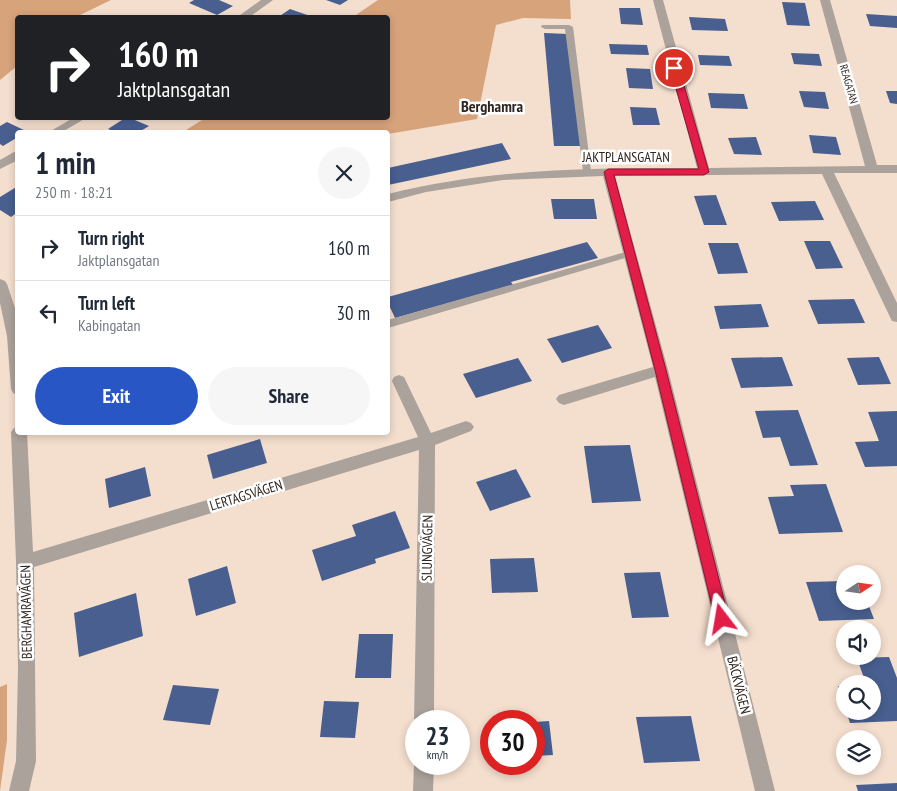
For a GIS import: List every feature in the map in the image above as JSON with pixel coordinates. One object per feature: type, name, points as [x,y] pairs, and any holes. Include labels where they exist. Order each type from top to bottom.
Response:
[{"type":"street","points":[[246,15],[268,0]]},
{"type":"street","points":[[658,0],[674,68],[704,172]]},
{"type":"street","name":"REAGATAN","points":[[825,0],[872,169]]},
{"type":"street","points":[[59,130],[76,120]]},
{"type":"street","points":[[0,165],[15,157]]},
{"type":"street","name":"JAKTPLANSGATAN","points":[[390,198],[457,182],[504,175],[588,171],[704,172],[897,169]]},
{"type":"street","points":[[826,170],[897,317]]},
{"type":"street","name":"BÄCKVÄGEN","points":[[608,172],[661,370],[765,791]]},
{"type":"street","points":[[0,284],[6,296],[15,332]]},
{"type":"street","points":[[564,399],[661,370]]},
{"type":"street","name":"SLUNGVÄGEN","points":[[399,381],[428,441],[424,710]]},
{"type":"street","name":"LERTAGSVÄGEN","points":[[25,562],[428,441],[466,427]]},
{"type":"street","name":"BERGHAMRAVÄGEN","points":[[19,435],[25,562],[26,761],[19,791]]},
{"type":"street","points":[[423,791],[424,775]]},
{"type":"lane","points":[[545,27],[569,27],[588,171]]},
{"type":"lane","points":[[390,323],[629,254]]},
{"type":"shaded area","points":[[0,0],[111,0],[80,15],[15,15],[15,68],[0,80]]},
{"type":"shaded area","points":[[378,0],[570,0],[571,19],[523,18],[496,25],[477,119],[390,134],[390,130],[186,130],[202,120],[390,120],[390,15],[356,15]]},
{"type":"shaded area","points":[[7,684],[7,740],[0,791],[0,687]]},
{"type":"building","points":[[194,0],[219,0],[233,6],[217,15],[189,3]]},
{"type":"building","points":[[326,0],[348,0],[340,5]]},
{"type":"building","points":[[782,2],[805,3],[810,26],[787,25]]},
{"type":"building","points":[[619,8],[640,8],[643,25],[621,24]]},
{"type":"building","points":[[290,9],[307,15],[281,15]]},
{"type":"building","points":[[866,14],[897,16],[897,28],[870,26]]},
{"type":"building","points":[[689,17],[725,19],[728,31],[692,30]]},
{"type":"building","points":[[544,33],[568,34],[581,146],[554,146]]},
{"type":"building","points":[[609,44],[647,45],[649,55],[611,54]]},
{"type":"building","points":[[791,53],[819,54],[822,66],[794,64]]},
{"type":"building","points":[[698,55],[729,56],[732,66],[700,65]]},
{"type":"building","points":[[626,68],[650,69],[653,89],[629,88]]},
{"type":"building","points":[[799,91],[825,92],[829,109],[804,107]]},
{"type":"building","points":[[886,91],[897,91],[897,104],[890,103]]},
{"type":"building","points":[[708,93],[744,94],[748,109],[711,108]]},
{"type":"building","points":[[630,107],[656,108],[660,125],[633,125]]},
{"type":"building","points":[[122,120],[135,120],[149,126],[142,130],[108,129]]},
{"type":"building","points":[[7,122],[24,130],[15,130],[15,139],[3,146],[0,144],[0,126]]},
{"type":"building","points":[[809,135],[836,137],[841,155],[813,153]]},
{"type":"building","points":[[756,137],[762,155],[734,154],[728,138]]},
{"type":"building","points":[[502,143],[511,159],[390,185],[390,168]]},
{"type":"building","points":[[15,188],[15,214],[11,217],[0,210],[0,197]]},
{"type":"building","points":[[716,195],[727,225],[704,225],[694,196]]},
{"type":"building","points":[[551,199],[594,199],[597,219],[554,219]]},
{"type":"building","points":[[815,201],[824,220],[779,221],[771,202]]},
{"type":"building","points":[[804,241],[830,241],[843,268],[816,269]]},
{"type":"building","points":[[587,242],[598,258],[511,282],[513,285],[395,318],[390,307],[390,296]]},
{"type":"building","points":[[708,243],[738,243],[748,273],[718,274]]},
{"type":"building","points":[[854,299],[865,323],[818,324],[808,300]]},
{"type":"building","points":[[761,304],[769,327],[720,329],[714,306]]},
{"type":"building","points":[[598,325],[612,348],[562,363],[547,339]]},
{"type":"building","points":[[782,357],[793,386],[741,388],[731,358]]},
{"type":"building","points":[[879,357],[891,384],[858,385],[847,358]]},
{"type":"building","points":[[518,358],[532,381],[476,398],[463,374]]},
{"type":"building","points":[[798,410],[818,465],[790,466],[780,437],[763,438],[755,411]]},
{"type":"building","points":[[897,411],[897,466],[865,467],[855,442],[879,441],[868,412]]},
{"type":"building","points":[[260,439],[267,463],[213,479],[207,455]]},
{"type":"building","points":[[630,445],[641,501],[592,503],[584,446]]},
{"type":"building","points":[[145,467],[151,496],[109,508],[105,479]]},
{"type":"building","points":[[516,469],[531,497],[490,511],[476,482]]},
{"type":"building","points":[[826,484],[843,532],[779,534],[768,497],[794,496],[790,485]]},
{"type":"building","points":[[395,511],[410,548],[375,559],[376,563],[322,581],[312,550],[356,536],[352,525]]},
{"type":"building","points":[[534,558],[538,592],[492,593],[490,559]]},
{"type":"building","points":[[227,566],[236,603],[196,616],[188,579]]},
{"type":"building","points":[[660,572],[669,617],[632,618],[624,573]]},
{"type":"building","points":[[836,581],[836,610],[870,610],[874,619],[819,621],[806,582]]},
{"type":"building","points":[[136,593],[143,636],[79,657],[74,613]]},
{"type":"building","points":[[359,634],[393,634],[391,678],[355,678]]},
{"type":"building","points":[[881,657],[889,657],[897,678],[897,721],[850,723],[849,720],[881,720],[881,675],[863,675],[859,665],[881,665]]},
{"type":"building","points":[[173,685],[219,689],[210,725],[163,720]]},
{"type":"building","points":[[324,701],[359,702],[355,738],[320,737]]},
{"type":"building","points":[[691,716],[700,761],[644,763],[636,717]]},
{"type":"building","points":[[545,721],[549,721],[553,755],[545,755]]},
{"type":"building","points":[[897,783],[897,791],[858,791],[856,785]]},
{"type":"district","name":"Berghamra","points":[[492,106]]},
{"type":"route","points":[[674,68],[704,172],[608,172],[661,370],[722,619]]}]
